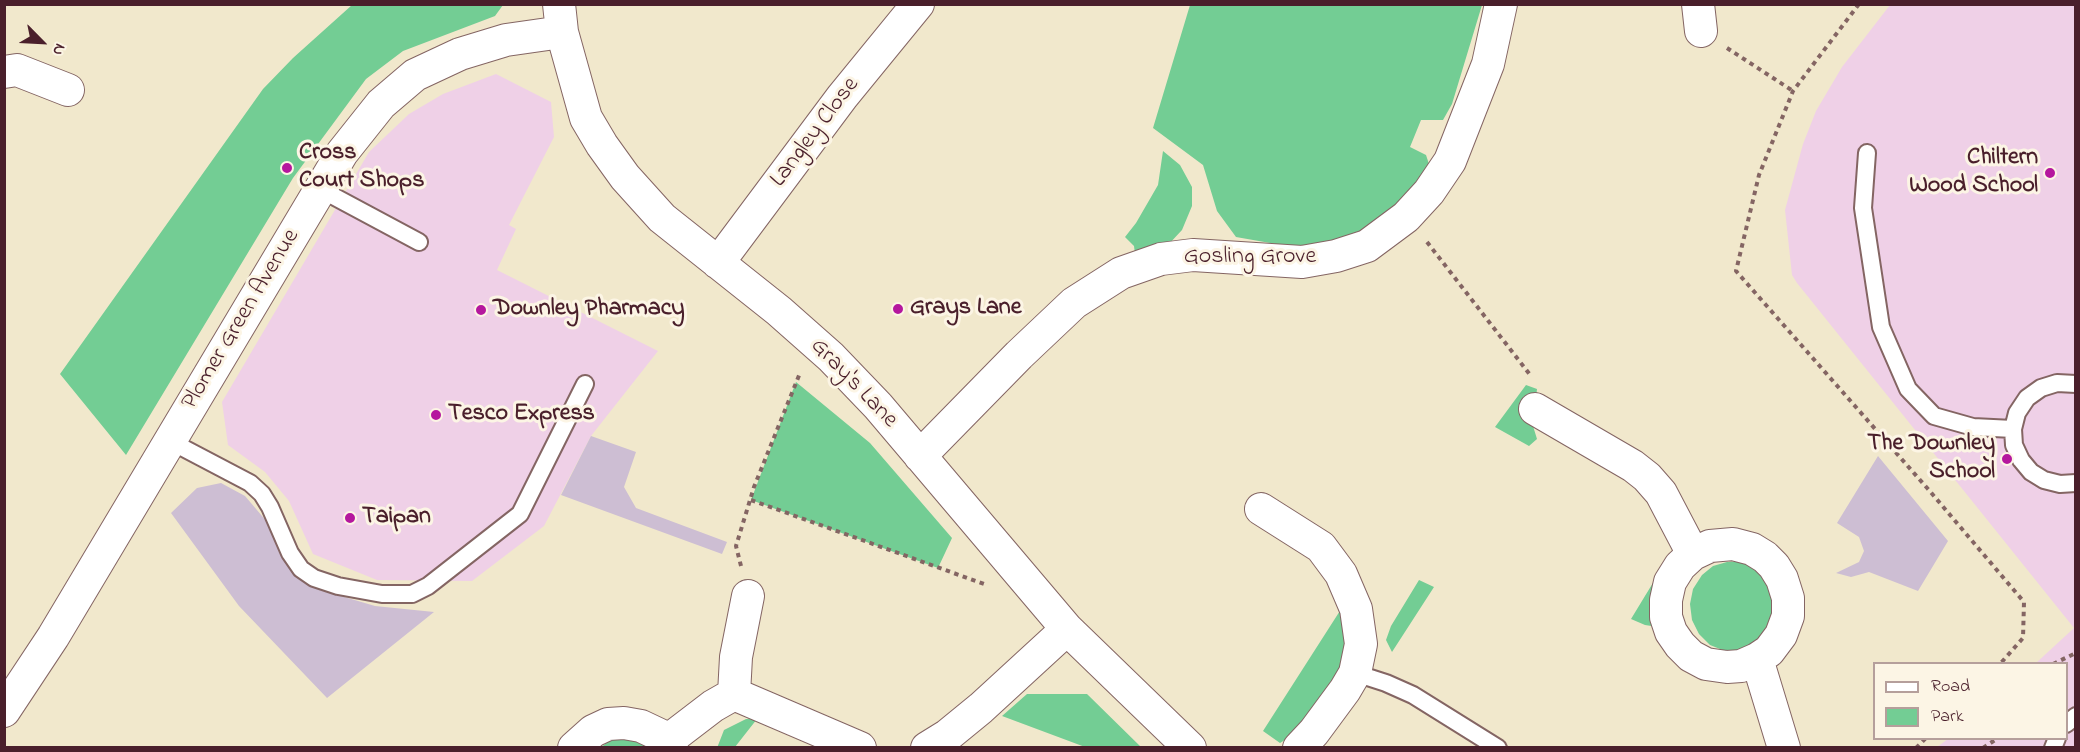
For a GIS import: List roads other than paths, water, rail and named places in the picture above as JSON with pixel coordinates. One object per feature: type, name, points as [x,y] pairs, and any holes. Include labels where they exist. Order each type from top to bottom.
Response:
[{"type":"street","name":"Langley Close","points":[[718,263],[842,97],[918,4]]},
{"type":"street","name":"Gosling Grove","points":[[920,456],[1019,355],[1074,303],[1121,273],[1161,259],[1194,255],[1302,262],[1335,256],[1367,246],[1406,217],[1429,192],[1450,161],[1488,64],[1501,4]]},
{"type":"street","name":"Gray's Lane","points":[[560,18],[586,118],[625,177],[662,218],[779,311],[878,406],[1067,629],[1190,747]]},
{"type":"street","name":"Plomer Green Avenue","points":[[4,711],[53,638],[342,153],[381,104],[415,75],[460,54],[506,40],[560,18]]},
{"type":"street","points":[[8,64],[68,90]]},
{"type":"street","points":[[1535,409],[1633,466],[1647,477],[1669,506],[1693,554]]},
{"type":"street","points":[[1261,509],[1321,547],[1341,574],[1356,609],[1361,644],[1355,673],[1314,732],[1299,747]]},
{"type":"street","points":[[1733,544],[1752,549],[1774,566],[1782,579],[1788,598],[1788,616],[1781,635],[1769,651],[1741,666],[1727,667],[1706,664],[1691,656],[1680,645],[1671,632],[1666,609],[1670,582],[1680,566],[1693,554],[1710,546],[1733,544]]},
{"type":"street","points":[[734,694],[736,657],[748,596]]},
{"type":"street","points":[[927,747],[948,735],[981,708],[1067,629]]},
{"type":"street","points":[[1757,659],[1784,747]]},
{"type":"street","points":[[574,747],[593,731],[608,724],[624,723],[641,726],[660,735],[669,745],[712,706],[734,694]]},
{"type":"street","points":[[734,694],[861,747]]},
{"type":"lane","points":[[1867,153],[1863,208],[1881,327],[1908,389],[1934,416],[1973,427],[2013,429]]},
{"type":"lane","points":[[320,189],[419,242]]},
{"type":"lane","points":[[2076,384],[2057,383],[2041,388],[2027,398],[2017,413],[2013,429],[2017,453],[2031,472],[2044,480],[2060,484],[2076,483]]},
{"type":"lane","points":[[170,441],[250,483],[262,494],[290,553],[301,569],[314,578],[338,586],[371,592],[412,594],[428,586],[520,514],[585,384]]},
{"type":"lane","points":[[1355,673],[1413,695],[1498,747]]},
{"type":"place","name":"Cross Court Shops","points":[[287,168]]},
{"type":"place","name":"Chiltern Wood School","points":[[2050,173]]},
{"type":"place","name":"Grays Lane","points":[[898,309]]},
{"type":"place","name":"Downley Pharmacy","points":[[481,310]]},
{"type":"place","name":"Tesco Express","points":[[436,415]]},
{"type":"place","name":"The Downley School","points":[[2007,459]]},
{"type":"place","name":"Taipan","points":[[350,518]]}]
